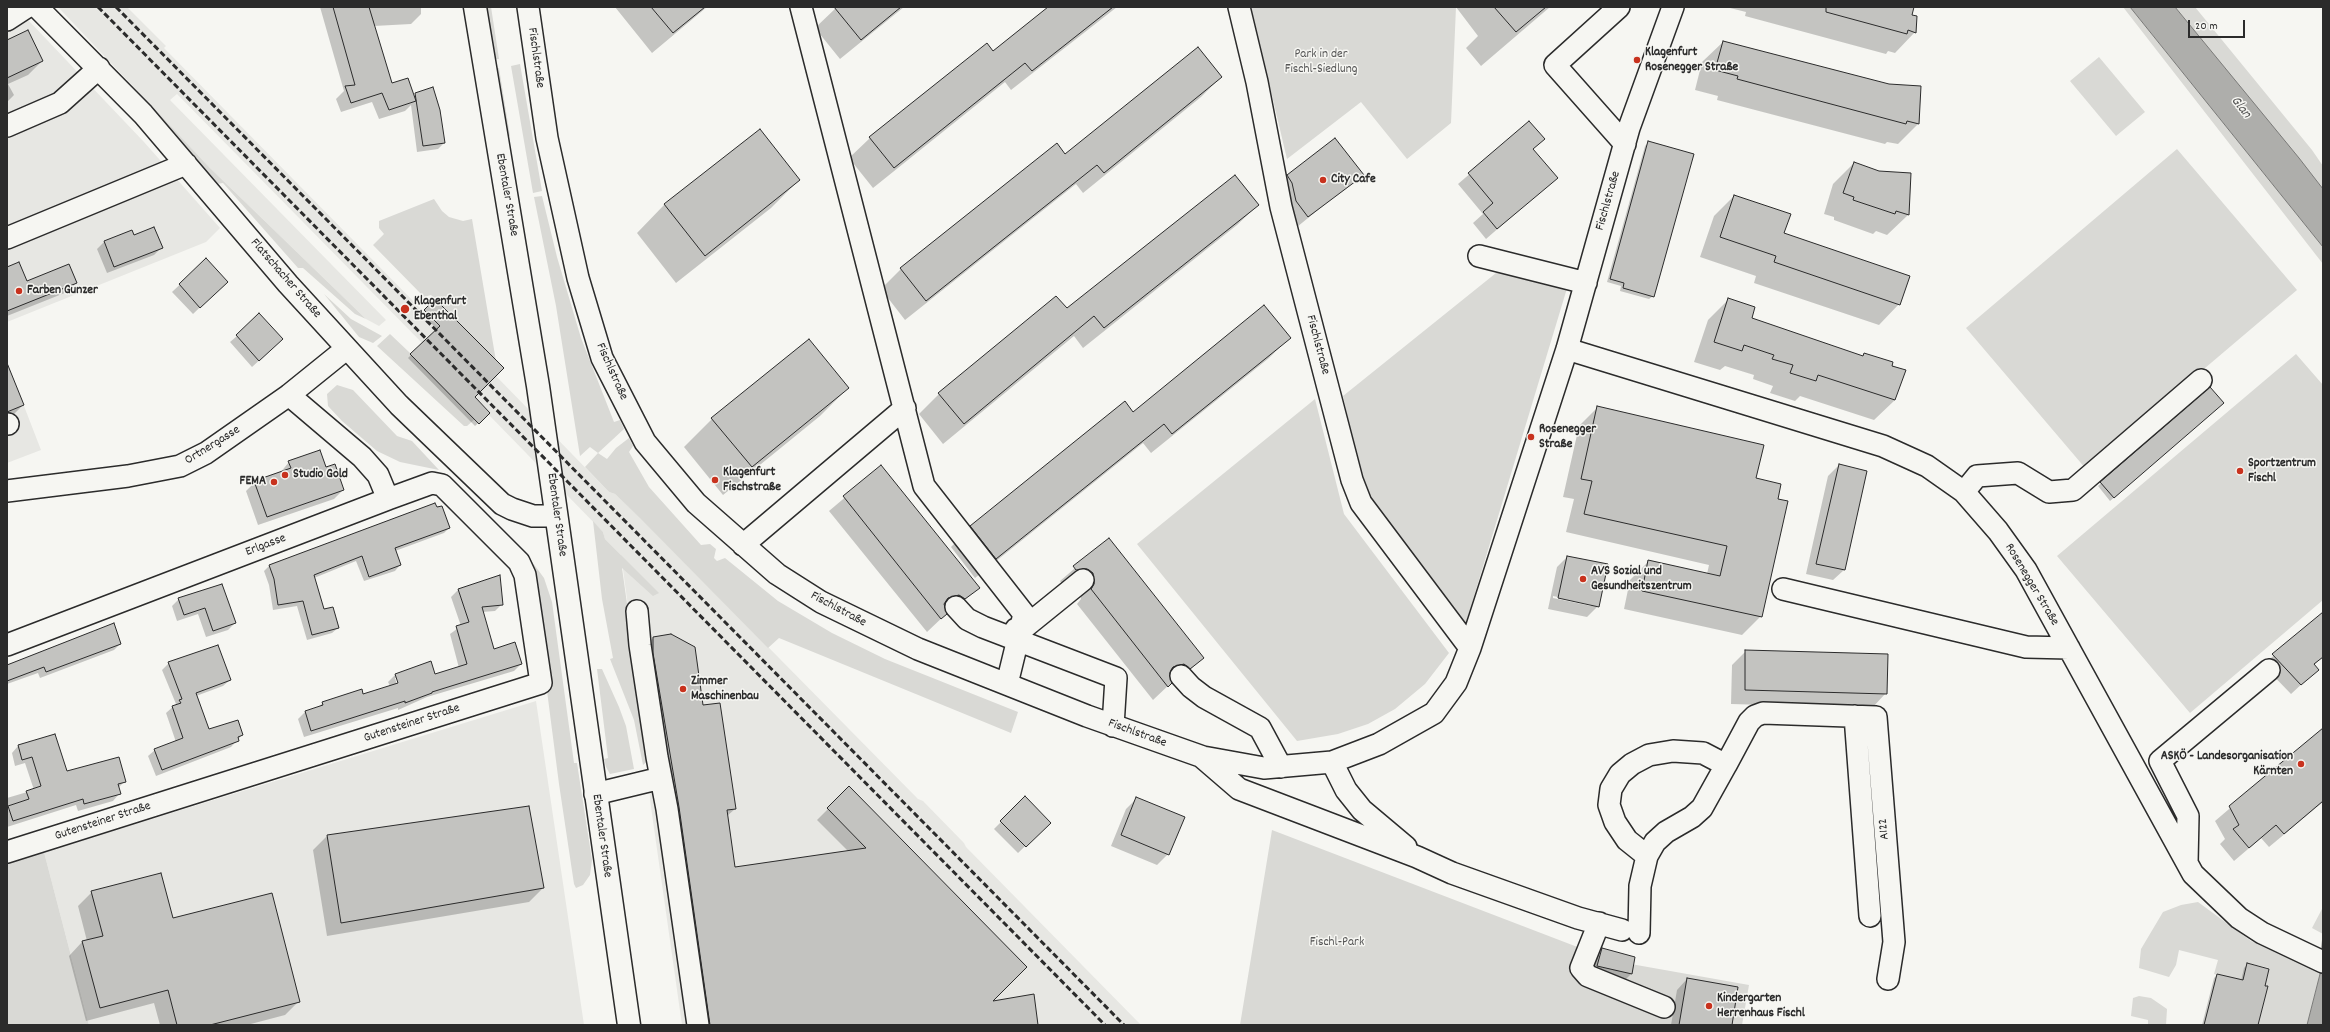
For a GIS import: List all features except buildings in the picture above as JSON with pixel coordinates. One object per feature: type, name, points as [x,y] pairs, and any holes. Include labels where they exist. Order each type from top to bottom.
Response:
[{"type":"main road","name":"Ebentaler Straße","points":[[475,7],[521,282],[629,1025]]},
{"type":"street","points":[[7,20],[27,7]]},
{"type":"street","name":"Flatschacher Straße","points":[[37,7],[99,68],[186,164],[346,349],[399,405],[502,504],[533,516],[556,516]]},
{"type":"street","name":"Fischlstraße","points":[[528,7],[547,138],[578,278],[602,358],[646,442],[696,503],[777,574],[821,602],[918,649],[1113,726],[1203,757],[1264,768],[1332,762],[1379,744],[1434,712],[1456,683],[1470,648],[1567,350],[1625,144],[1647,73],[1672,7]]},
{"type":"street","points":[[801,7],[924,486],[1020,629]]},
{"type":"street","name":"Fischlstraße","points":[[1239,7],[1257,82],[1281,207],[1352,480],[1361,503],[1470,648]]},
{"type":"street","points":[[1619,7],[1555,65],[1625,144]]},
{"type":"street","points":[[7,126],[60,103],[99,68]]},
{"type":"street","points":[[7,238],[186,164]]},
{"type":"street","points":[[1479,256],[1586,282]]},
{"type":"street","name":"Ortnergasse","points":[[7,491],[128,476],[180,466],[206,453],[289,395],[346,349]]},
{"type":"street","name":"Rosenegger Straße","points":[[1567,350],[1883,446],[1927,466],[1964,492],[1998,531],[2026,570],[2192,874],[2239,918],[2262,933],[2323,962]]},
{"type":"street","points":[[1964,492],[1976,476],[2018,473],[2049,492],[2073,490],[2201,380]]},
{"type":"street","points":[[289,395],[362,457],[378,475],[388,499]]},
{"type":"street","points":[[743,545],[905,408]]},
{"type":"street","name":"Gutensteiner Straße","points":[[7,852],[541,683],[525,575],[519,562],[442,485],[432,484],[388,499]]},
{"type":"street","name":"Erlgasse","points":[[7,645],[388,499]]},
{"type":"street","points":[[1007,684],[1020,629],[1080,576]]},
{"type":"street","points":[[1783,589],[2026,647],[2069,648]]},
{"type":"street","points":[[961,603],[967,619],[1020,629],[1116,678],[1113,726]]},
{"type":"street","points":[[637,611],[640,645],[698,1025]]},
{"type":"street","points":[[2187,864],[2188,816],[2160,761],[2269,670]]},
{"type":"street","points":[[1187,671],[1191,687],[1260,728],[1281,767]]},
{"type":"street","points":[[1203,757],[1239,789],[1417,857],[1452,873],[1578,918],[1630,931],[1647,856],[1655,842],[1666,832],[1692,817],[1702,808],[1748,722],[1759,714],[1865,717]]},
{"type":"street","name":"A122","points":[[1865,717],[1870,916]]},
{"type":"street","name":"A122","points":[[1865,717],[1894,942],[1888,979]]},
{"type":"street","points":[[1647,856],[1627,840],[1615,822],[1610,805],[1611,789],[1620,774],[1632,764],[1649,755],[1673,752],[1703,753],[1726,765]]},
{"type":"street","points":[[1332,762],[1346,790],[1362,810],[1417,857]]},
{"type":"street","points":[[2136,771],[2148,763],[2159,762]]},
{"type":"street","points":[[595,794],[661,778]]},
{"type":"street","points":[[1599,924],[1581,968],[1588,976],[1664,1007]]},
{"type":"shaded area","points":[[7,7],[14,7],[29,21],[144,142],[220,228],[206,242],[7,322]]},
{"type":"shaded area","points":[[58,7],[127,7],[166,46],[164,48],[486,375],[496,376],[609,492],[615,494],[641,518],[918,799],[923,801],[964,843],[966,847],[1141,1025],[682,1025],[650,800],[649,760],[621,555],[605,539],[603,532],[488,414],[490,412],[177,94],[170,100],[386,320],[379,326],[366,319],[210,168]]},
{"type":"shaded area","points":[[7,362],[41,450],[7,463]]},
{"type":"shaded area","points":[[536,701],[584,1025],[89,1025],[44,852]]},
{"type":"green space","points":[[484,7],[491,7],[499,59],[491,59]]},
{"type":"green space","name":"Park in der Fischl-Siedlung","points":[[1251,7],[1456,7],[1451,123],[1407,159],[1361,102],[1287,159]]},
{"type":"green space","points":[[2123,7],[2130,7],[2323,247],[2323,264]]},
{"type":"green space","points":[[2175,7],[2195,7],[2312,150],[2323,166],[2323,189]]},
{"type":"green space","points":[[2099,57],[2145,112],[2116,136],[2070,81]]},
{"type":"green space","points":[[520,64],[542,191],[533,193],[511,66]]},
{"type":"green space","points":[[499,68],[510,136],[506,137],[493,69]]},
{"type":"green space","points":[[135,88],[210,168],[366,319],[355,314],[303,268],[298,268],[223,183],[216,184]]},
{"type":"green space","points":[[2177,149],[2297,290],[2086,469],[1966,328]]},
{"type":"green space","points":[[542,196],[557,257],[581,338],[614,422],[620,420],[624,429],[598,453],[590,447],[580,456],[556,306],[534,197]]},
{"type":"green space","points":[[434,199],[442,211],[449,217],[463,221],[472,219],[496,361],[431,295],[424,297],[373,245],[384,234],[379,228],[379,221]]},
{"type":"green space","points":[[1501,269],[1568,285],[1465,626],[1366,498],[1343,396]]},
{"type":"green space","points":[[324,294],[351,319],[382,336],[373,343],[359,337]]},
{"type":"green space","points":[[390,334],[475,419],[467,426],[464,426],[377,346]]},
{"type":"green space","name":"Sportzentrum Fischl","points":[[2296,354],[2323,385],[2323,600],[2190,713],[2057,556]]},
{"type":"green space","points":[[337,385],[353,390],[397,436],[412,441],[439,470],[400,462],[377,451],[342,421],[328,406],[327,394]]},
{"type":"green space","points":[[1315,399],[1344,514],[1449,653],[1425,684],[1395,709],[1368,724],[1338,734],[1297,741],[1137,544]]},
{"type":"green space","points":[[629,438],[633,446],[629,452],[649,487],[701,545],[710,544],[716,549],[714,558],[717,561],[725,558],[778,601],[832,633],[885,659],[1018,712],[1011,733],[779,638],[768,648],[640,518],[615,494],[609,492],[585,467],[598,453],[607,459],[616,448]]},
{"type":"green space","points":[[593,521],[603,532],[605,539],[659,593],[653,596],[622,568],[649,760],[643,765],[634,720],[610,659],[613,658],[602,599]]},
{"type":"green space","points":[[530,559],[544,578],[552,602],[574,763],[577,763],[592,860],[590,875],[583,885],[576,888],[574,884],[559,784]]},
{"type":"green space","points":[[597,669],[602,669],[619,707],[626,726],[634,769],[610,774],[606,767],[604,759],[608,758]]},
{"type":"green space","name":"Fischl-Park","points":[[1272,830],[1614,961],[1749,985],[1742,1025],[1240,1025]]},
{"type":"green space","points":[[44,852],[89,1025],[7,1025],[7,863]]},
{"type":"green space","points":[[2198,902],[2251,941],[2320,974],[2307,1025],[2258,1025],[2268,986],[2265,986],[2269,968],[2247,963],[2243,980],[2214,974],[2218,960],[2179,950],[2176,965],[2169,977],[2139,968],[2141,949],[2163,912],[2181,905]]},
{"type":"green space","points":[[2323,907],[2323,934],[2312,928]]},
{"type":"green space","points":[[2139,996],[2151,998],[2167,1009],[2166,1025],[2148,1025],[2148,1020],[2131,1016],[2133,998]]},
{"type":"water","name":"Glan","points":[[2130,7],[2175,7],[2299,158],[2323,189],[2323,247]]},
{"type":"water","points":[[2323,933],[2323,1025],[2307,1025],[2320,974]]},
{"type":"railway","points":[[98,7],[1105,1025]]},
{"type":"railway","points":[[116,7],[1124,1025]]},
{"type":"place","name":"Klagenfurt Rosenegger Straße","points":[[1637,60]]},
{"type":"place","name":"City Cafe","points":[[1323,180]]},
{"type":"place","name":"Farben Gunzer","points":[[19,291]]},
{"type":"place","name":"Klagenfurt Ebenthal","points":[[405,309]]},
{"type":"place","name":"Rosenegger Straße","points":[[1531,437]]},
{"type":"place","name":"Sportzentrum Fischl","points":[[2240,471]]},
{"type":"place","name":"Studio Gold","points":[[285,475]]},
{"type":"place","name":"Klagenfurt Fischstraße","points":[[715,480]]},
{"type":"place","name":"FEMA","points":[[274,482]]},
{"type":"place","name":"AVS Sozial und Gesundheitszentrum","points":[[1583,579]]},
{"type":"place","name":"Zimmer Maschinenbau","points":[[683,689]]},
{"type":"place","name":"ASKÖ - Landesorganisation Kärnten","points":[[2301,764]]},
{"type":"place","name":"Kindergarten Herrenhaus Fischl","points":[[1709,1006]]}]
